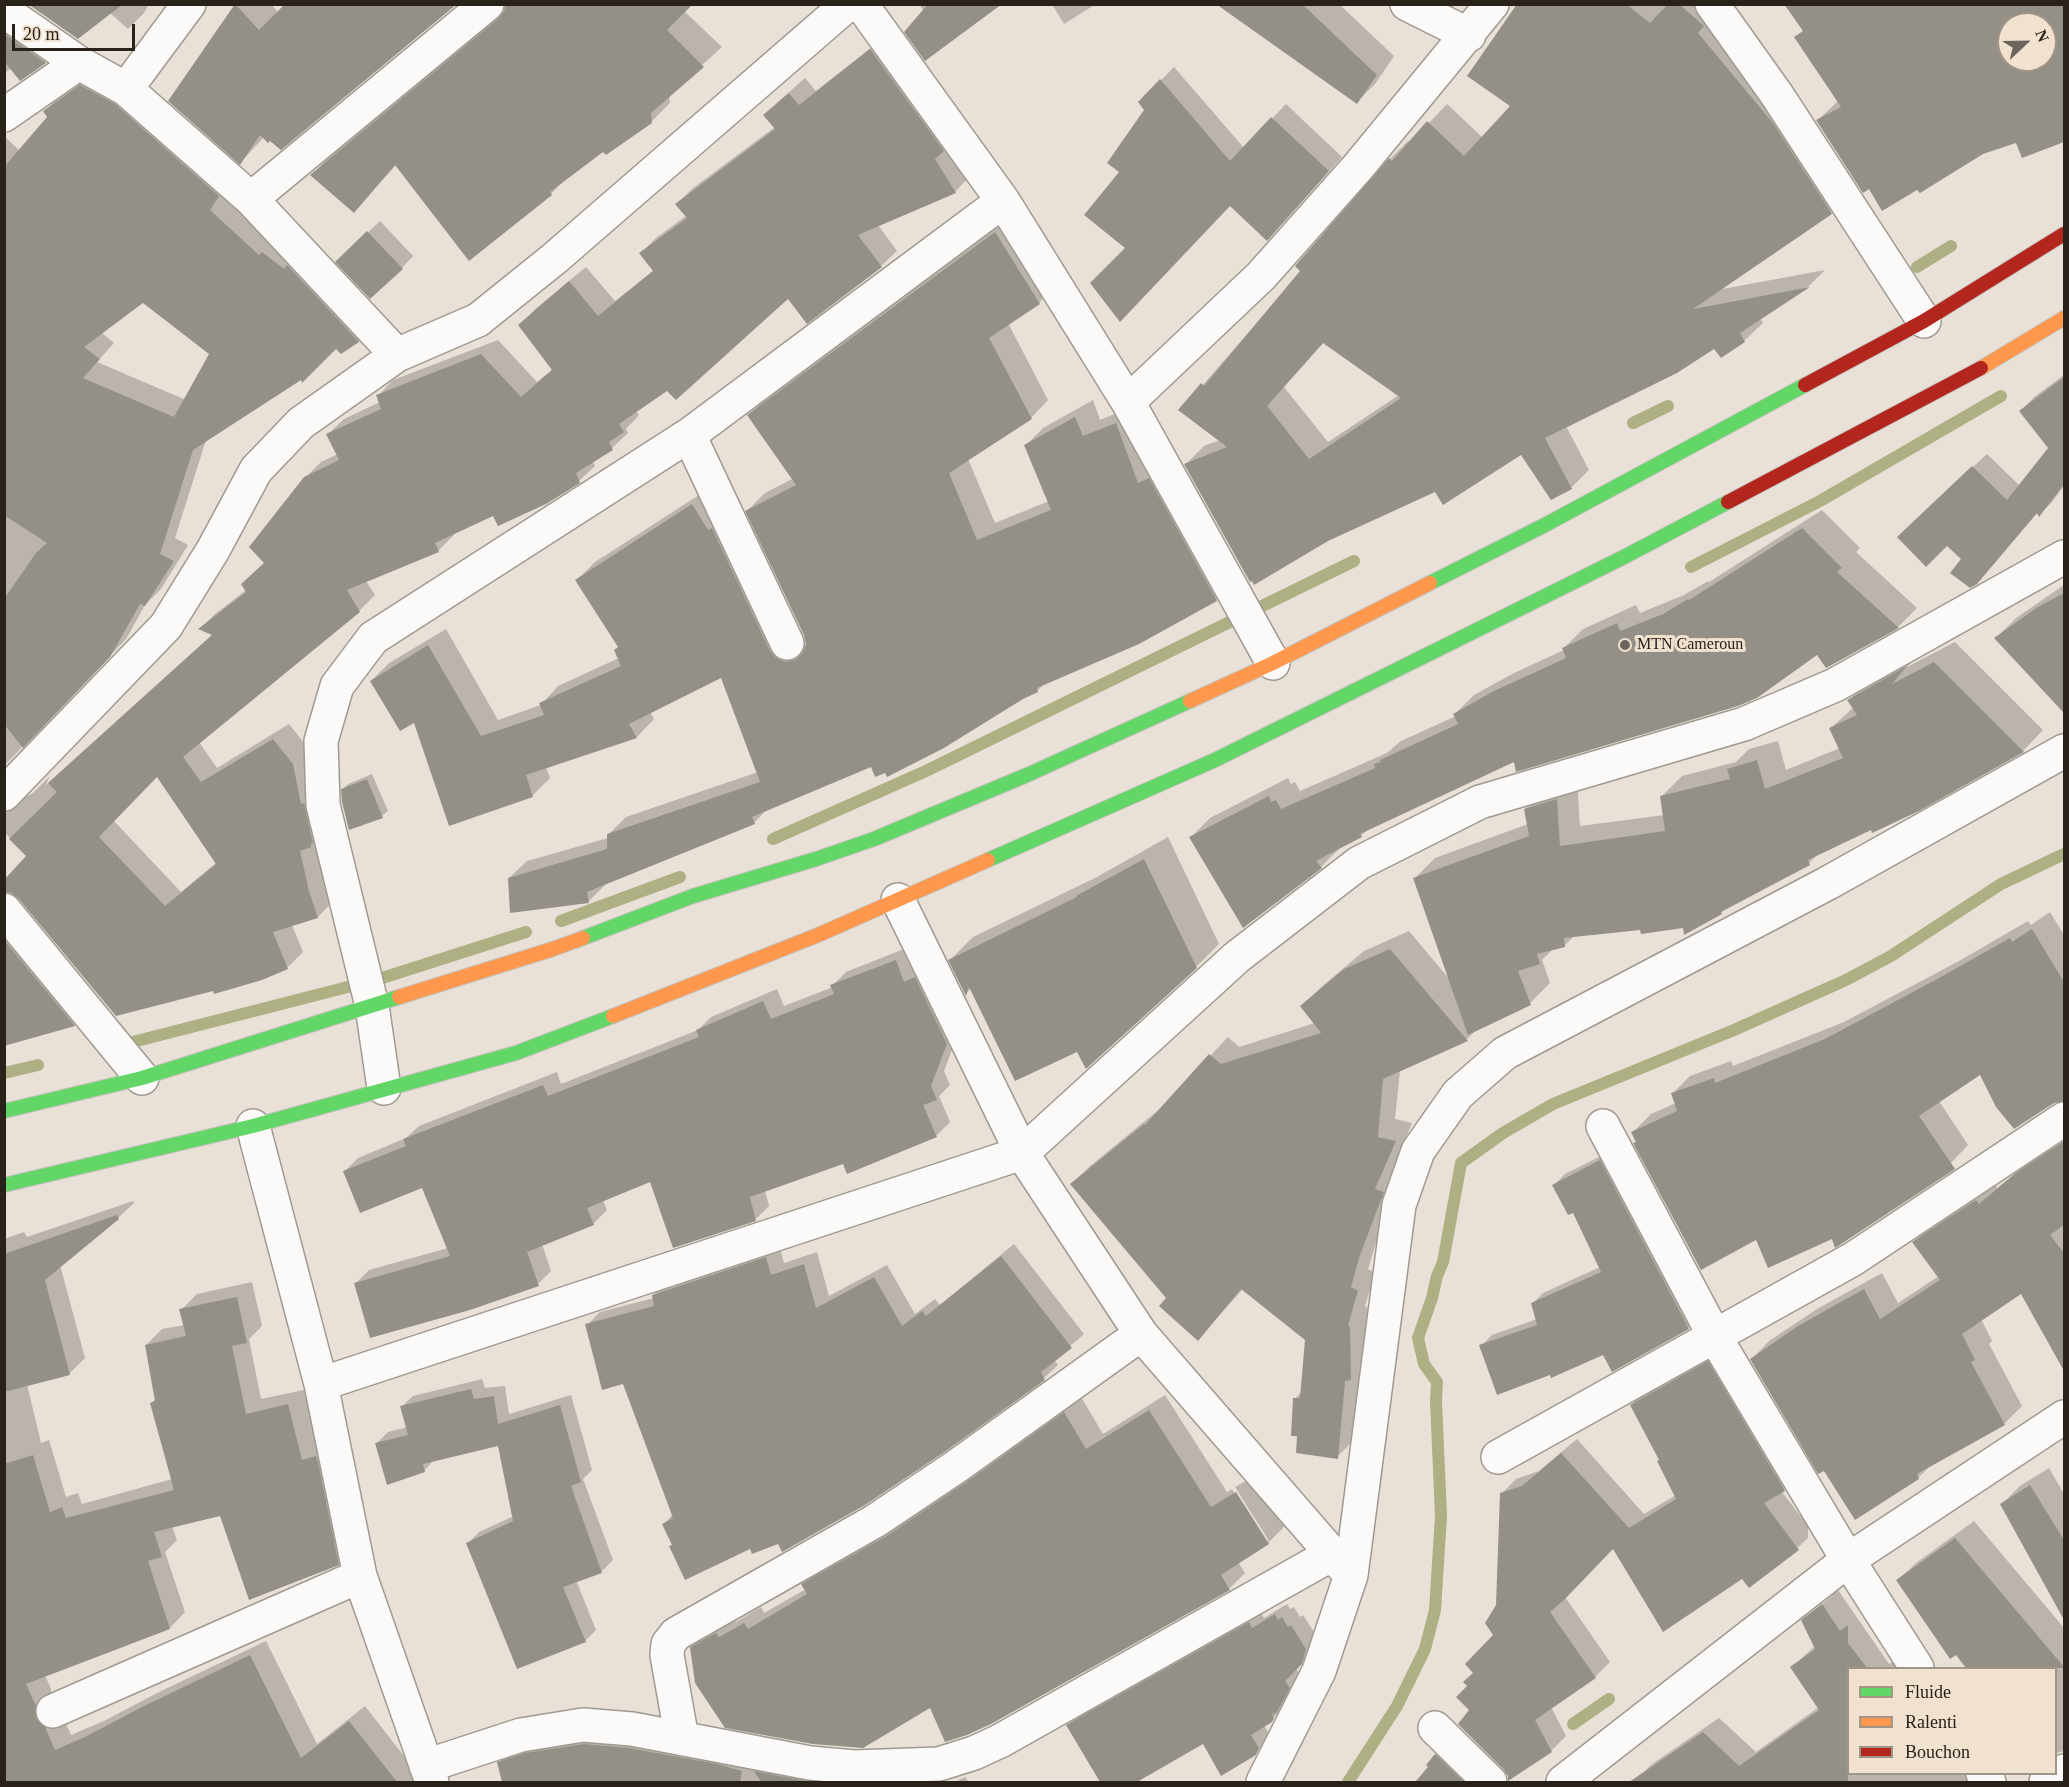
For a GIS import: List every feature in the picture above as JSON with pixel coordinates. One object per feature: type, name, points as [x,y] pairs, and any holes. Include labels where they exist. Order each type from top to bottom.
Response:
[{"type":"main road","points":[[4,1111],[142,1078],[553,949],[693,896],[816,860],[874,839],[1028,775],[1273,663],[1543,526],[1924,321],[2064,234]]},
{"type":"main road","points":[[4,1185],[253,1126],[516,1053],[818,935],[1215,760],[1614,562],[1971,374],[2064,318]]},
{"type":"street","points":[[126,89],[189,4]]},
{"type":"street","points":[[251,199],[486,4]]},
{"type":"street","points":[[4,794],[166,626],[213,550],[256,470],[301,423],[397,355],[478,320],[555,258],[848,4]]},
{"type":"street","points":[[861,4],[1003,201],[1128,402],[1273,663]]},
{"type":"street","points":[[1407,4],[1469,35]]},
{"type":"street","points":[[1128,402],[1261,276],[1358,167],[1469,35],[1492,4]]},
{"type":"street","points":[[1712,4],[1777,95],[1924,321]]},
{"type":"street","points":[[4,11],[79,63],[126,89],[251,199],[397,355]]},
{"type":"street","points":[[4,115],[79,63]]},
{"type":"street","points":[[384,1088],[372,1006],[322,806],[321,741],[337,686],[373,638],[689,435],[1003,201]]},
{"type":"street","points":[[689,435],[787,643]]},
{"type":"street","points":[[321,1384],[1022,1153],[1237,957],[1359,863],[1480,802],[1744,724],[1835,685],[2064,557]]},
{"type":"street","points":[[1263,1782],[1319,1671],[1342,1565],[1399,1205],[1418,1151],[1458,1094],[1505,1053],[1828,883],[2064,751]]},
{"type":"street","points":[[898,900],[1022,1153],[1142,1334],[1342,1565]]},
{"type":"street","points":[[4,910],[142,1078]]},
{"type":"street","points":[[1498,1457],[1853,1258],[2064,1119]]},
{"type":"street","points":[[253,1126],[321,1384],[360,1576],[429,1774],[521,1735],[583,1725],[632,1729],[810,1763],[854,1767],[939,1764],[974,1753],[1000,1741],[1342,1565]]},
{"type":"street","points":[[1603,1126],[1715,1336],[1848,1560],[1916,1667]]},
{"type":"street","points":[[681,1739],[667,1655],[668,1644],[676,1634],[875,1521],[957,1466],[1142,1334]]},
{"type":"street","points":[[1563,1782],[1848,1560],[2064,1417]]},
{"type":"street","points":[[53,1711],[360,1576]]},
{"type":"street","points":[[1435,1728],[1490,1782]]},
{"type":"street","points":[[2046,1782],[2064,1771]]},
{"type":"building","points":[[28,4],[123,4],[78,39]]},
{"type":"building","points":[[235,4],[259,30],[285,4],[457,4],[281,150],[270,141],[268,143],[260,135],[240,165],[168,101]]},
{"type":"building","points":[[505,4],[693,4],[667,30],[704,67],[651,113],[652,123],[606,155],[603,152],[550,192],[552,195],[469,261],[395,165],[354,213],[310,175],[499,18],[504,11]]},
{"type":"building","points":[[928,4],[1002,4],[925,61],[904,32]]},
{"type":"building","points":[[1216,4],[1302,4],[1377,75],[1357,104]]},
{"type":"building","points":[[1517,4],[1626,4],[1650,23],[1668,4],[1679,4],[1704,26],[1698,33],[1773,123],[1832,214],[1693,309],[1810,287],[1740,333],[1745,342],[1721,358],[1714,349],[1677,373],[1545,438],[1572,489],[1551,500],[1521,455],[1443,505],[1435,492],[1328,541],[1254,585],[1252,581],[1250,582],[1184,464],[1227,447],[1178,410],[1201,383],[1204,386],[1300,271],[1295,266],[1389,158],[1392,161],[1427,121],[1464,156],[1510,106],[1467,76]],"holes":[[[1323,343],[1401,398],[1309,459],[1267,406]]]},
{"type":"building","points":[[1784,4],[2064,4],[2064,142],[2022,158],[2016,143],[1983,154],[1920,193],[1917,190],[1882,211],[1869,189],[1863,193],[1816,120],[1841,107],[1794,37],[1803,31]]},
{"type":"building","points":[[4,34],[46,63],[20,81],[4,61]]},
{"type":"building","points":[[870,49],[944,151],[935,159],[956,193],[858,235],[882,267],[807,324],[788,299],[676,400],[667,391],[619,424],[624,432],[609,442],[613,450],[576,473],[580,483],[546,504],[498,526],[493,516],[435,543],[439,552],[347,590],[360,612],[183,757],[201,782],[273,739],[293,764],[301,804],[304,803],[313,843],[311,847],[300,851],[318,918],[273,932],[288,969],[262,980],[214,994],[213,991],[116,1016],[18,898],[11,893],[4,892],[4,880],[26,856],[9,839],[57,792],[48,783],[212,635],[198,629],[246,592],[241,584],[264,563],[249,547],[304,477],[339,460],[326,434],[381,409],[376,395],[481,354],[521,397],[552,370],[518,325],[569,281],[598,316],[653,271],[639,253],[687,218],[675,204],[775,129],[763,115],[789,93],[799,105]],"holes":[[[157,777],[216,864],[165,906],[99,837]]]},
{"type":"building","points":[[1160,79],[1230,161],[1271,117],[1329,171],[1267,241],[1230,206],[1120,322],[1090,283],[1125,248],[1084,215],[1119,172],[1107,163],[1144,110],[1138,102]]},
{"type":"building","points":[[80,85],[115,104],[219,196],[210,210],[259,255],[262,252],[284,269],[287,265],[359,342],[341,354],[336,349],[302,383],[301,380],[193,450],[160,554],[174,561],[145,606],[140,604],[110,657],[23,748],[4,724],[4,599],[36,553],[47,543],[4,515],[4,167],[47,117],[43,111]],"holes":[[[143,303],[209,354],[174,417],[83,378],[100,359],[84,347]]]},
{"type":"building","points":[[367,231],[403,269],[370,299],[335,262]]},
{"type":"building","points":[[995,232],[1040,304],[989,338],[1032,419],[949,473],[977,540],[1051,510],[1024,445],[1075,417],[1083,436],[1116,423],[1138,483],[1149,478],[1217,601],[1139,644],[1037,688],[1038,692],[944,748],[887,777],[885,773],[875,777],[871,767],[752,817],[755,824],[587,892],[589,903],[510,913],[508,878],[607,849],[607,834],[760,782],[721,678],[629,724],[637,738],[526,775],[533,797],[449,826],[414,723],[400,731],[370,681],[428,645],[481,736],[544,715],[539,703],[621,666],[614,650],[618,647],[575,580],[692,504],[708,530],[712,528],[770,651],[776,658],[785,662],[795,660],[802,654],[806,645],[804,635],[745,511],[796,485],[747,415]]},
{"type":"building","points":[[2064,377],[2064,484],[2039,517],[2037,513],[1977,584],[1970,588],[1950,573],[1961,559],[1947,546],[1926,567],[1897,537],[1972,466],[2007,500],[2048,448],[2019,411]]},
{"type":"building","points":[[1802,528],[1842,568],[1837,572],[1899,628],[1826,668],[1817,655],[1757,698],[1738,706],[1516,772],[1514,762],[1360,834],[1362,837],[1316,861],[1322,868],[1243,928],[1189,837],[1269,796],[1271,802],[1276,800],[1281,809],[1375,768],[1374,764],[1381,762],[1380,760],[1458,724],[1453,714],[1494,691],[1564,659],[1566,657],[1562,648],[1617,623],[1620,631],[1663,614]]},
{"type":"building","points":[[2064,593],[2064,713],[1994,638],[2038,607]]},
{"type":"building","points":[[1934,662],[2024,752],[1919,811],[1872,833],[1871,830],[1808,860],[1810,865],[1721,912],[1722,914],[1684,935],[1683,928],[1641,934],[1640,930],[1564,938],[1565,947],[1537,954],[1540,964],[1518,971],[1531,1005],[1468,1035],[1413,878],[1529,836],[1524,809],[1557,799],[1560,846],[1665,831],[1660,796],[1730,779],[1727,769],[1757,760],[1765,789],[1843,758],[1829,728],[1857,715],[1847,700],[1907,666],[1892,684]]},
{"type":"building","points":[[367,779],[383,818],[349,830],[341,789]]},
{"type":"building","points":[[1144,859],[1197,968],[1086,1069],[1077,1052],[1015,1081],[969,987],[966,996],[948,960],[1077,897]]},
{"type":"building","points":[[2032,929],[2064,982],[2064,1101],[2054,1103],[2014,1129],[1996,1107],[1980,1075],[1919,1116],[1955,1169],[1835,1248],[1832,1239],[1768,1268],[1756,1240],[1701,1270],[1633,1143],[1636,1142],[1631,1132],[1677,1111],[1671,1093],[1714,1078],[1715,1083],[1825,1039],[2010,938],[2012,942]]},
{"type":"building","points":[[4,940],[75,1026],[4,1046]]},
{"type":"building","points":[[1390,949],[1468,1041],[1383,1079],[1378,1137],[1396,1141],[1375,1189],[1384,1192],[1360,1255],[1351,1287],[1358,1291],[1348,1325],[1350,1327],[1351,1380],[1345,1381],[1338,1459],[1296,1453],[1297,1436],[1291,1436],[1293,1398],[1300,1398],[1305,1340],[1241,1289],[1198,1341],[1159,1306],[1166,1298],[1070,1184],[1145,1125],[1209,1054],[1221,1064],[1321,1033],[1300,1006],[1344,969]]},
{"type":"building","points":[[896,960],[904,982],[915,977],[947,1044],[931,1086],[937,1100],[923,1105],[937,1137],[847,1174],[843,1164],[750,1197],[756,1221],[673,1248],[650,1182],[587,1208],[594,1225],[527,1252],[539,1286],[470,1310],[370,1338],[354,1283],[450,1256],[422,1188],[360,1213],[343,1171],[406,1146],[403,1139],[543,1085],[548,1096],[699,1037],[696,1030],[763,1001],[771,1019],[834,994],[830,985]]},
{"type":"building","points":[[2064,1141],[2064,1225],[2050,1235],[2064,1253],[2064,1371],[2021,1294],[1962,1334],[1975,1360],[1971,1362],[2005,1425],[1917,1474],[1919,1479],[1855,1520],[1824,1471],[1818,1474],[1750,1359],[1798,1326],[1864,1289],[1880,1319],[1940,1280],[1912,1242],[1976,1200],[1979,1204],[2016,1173]]},
{"type":"building","points":[[1600,1160],[1689,1329],[1612,1372],[1603,1355],[1551,1378],[1550,1375],[1497,1395],[1479,1345],[1537,1325],[1531,1303],[1601,1272],[1573,1213],[1568,1215],[1552,1185]]},
{"type":"building","points":[[117,1215],[119,1219],[45,1280],[70,1375],[4,1392],[4,1254]]},
{"type":"building","points":[[1001,1256],[1072,1348],[1041,1372],[1045,1380],[946,1451],[865,1505],[782,1552],[778,1544],[752,1554],[750,1549],[685,1580],[669,1546],[672,1545],[662,1524],[673,1518],[623,1384],[602,1390],[585,1324],[654,1306],[652,1295],[766,1257],[771,1275],[804,1264],[816,1308],[874,1277],[902,1326],[922,1311],[926,1316]]},
{"type":"building","points":[[237,1297],[247,1343],[232,1346],[246,1414],[288,1404],[302,1460],[316,1456],[318,1462],[339,1565],[249,1600],[220,1516],[154,1532],[162,1557],[148,1561],[170,1629],[26,1684],[36,1706],[36,1718],[45,1727],[55,1750],[250,1655],[301,1758],[349,1721],[397,1782],[4,1782],[4,1464],[33,1455],[50,1512],[62,1507],[66,1518],[174,1490],[150,1403],[155,1401],[145,1345],[186,1336],[179,1309]]},
{"type":"building","points":[[1708,1361],[1785,1491],[1764,1503],[1799,1550],[1749,1588],[1742,1579],[1663,1632],[1613,1549],[1550,1612],[1596,1678],[1535,1720],[1552,1752],[1508,1781],[1508,1776],[1503,1769],[1458,1724],[1469,1710],[1456,1697],[1467,1686],[1463,1682],[1473,1673],[1465,1664],[1493,1635],[1485,1623],[1496,1605],[1500,1493],[1522,1486],[1561,1453],[1629,1528],[1676,1499],[1657,1461],[1659,1460],[1630,1405]]},
{"type":"building","points":[[471,1389],[474,1399],[494,1396],[498,1424],[560,1405],[581,1482],[571,1486],[602,1573],[563,1587],[586,1642],[517,1669],[466,1543],[513,1521],[498,1446],[423,1464],[425,1472],[387,1485],[375,1443],[408,1435],[400,1406]]},
{"type":"building","points":[[1149,1410],[1211,1507],[1236,1492],[1269,1544],[1221,1575],[1230,1590],[991,1724],[945,1742],[930,1708],[863,1748],[813,1744],[725,1728],[695,1683],[690,1647],[716,1633],[719,1637],[744,1623],[748,1629],[807,1594],[801,1584],[885,1537],[1064,1412],[1086,1449]]},
{"type":"building","points":[[2030,1485],[2064,1540],[2064,1620],[2000,1504]]},
{"type":"building","points":[[1955,1538],[2064,1668],[1965,1667],[1956,1655],[1950,1659],[1896,1580]]},
{"type":"building","points":[[1822,1604],[1840,1631],[1848,1625],[1848,1643],[1866,1667],[1847,1667],[1848,1782],[1629,1782],[1703,1732],[1739,1766],[1819,1710],[1790,1667],[1815,1649],[1801,1620]]},
{"type":"building","points":[[1275,1614],[1278,1620],[1282,1617],[1288,1627],[1291,1625],[1306,1649],[1302,1664],[1285,1681],[1290,1688],[1277,1712],[1272,1715],[1274,1718],[1272,1722],[1251,1735],[1259,1748],[1256,1755],[1221,1776],[1203,1744],[1137,1782],[1100,1782],[1066,1725],[1249,1622],[1252,1628]]},
{"type":"building","points":[[584,1744],[629,1748],[717,1764],[742,1771],[740,1782],[502,1782],[497,1762],[525,1753]]},
{"type":"building","points":[[1435,1754],[1464,1782],[1415,1782],[1428,1767],[1426,1765]]},
{"type":"building","points":[[754,1771],[806,1781],[807,1781],[761,1782]]},
{"type":"waterway","points":[[1917,267],[1951,246]]},
{"type":"waterway","points":[[1691,567],[1820,501],[2001,396]]},
{"type":"waterway","points":[[1633,423],[1668,406]]},
{"type":"waterway","points":[[773,839],[926,771],[1354,561]]},
{"type":"waterway","points":[[1348,1782],[1397,1706],[1425,1649],[1435,1610],[1441,1516],[1437,1382],[1424,1364],[1418,1338],[1443,1262],[1461,1163],[1503,1133],[1553,1104],[1734,1030],[1846,980],[1891,956],[2001,884],[2064,854]]},
{"type":"waterway","points":[[561,921],[680,877]]},
{"type":"waterway","points":[[125,1044],[379,979],[526,932]]},
{"type":"waterway","points":[[4,1073],[38,1065]]},
{"type":"waterway","points":[[1573,1724],[1609,1699]]},
{"type":"traffic: fast","points":[[1430,583],[1543,526],[1805,385]]},
{"type":"traffic: fast","points":[[988,860],[1215,760],[1624,557],[1728,502]]},
{"type":"traffic: fast","points":[[583,938],[693,896],[874,839],[1027,775],[1190,701]]},
{"type":"traffic: fast","points":[[4,1111],[142,1078],[399,997]]},
{"type":"traffic: fast","points":[[4,1185],[253,1126],[516,1053],[613,1016]]},
{"type":"traffic: slow","points":[[1981,368],[2064,318]]},
{"type":"traffic: slow","points":[[1190,701],[1273,663],[1430,583]]},
{"type":"traffic: slow","points":[[613,1016],[818,935],[988,860]]},
{"type":"traffic: slow","points":[[399,997],[583,938]]},
{"type":"traffic: jam","points":[[1805,385],[1924,321],[2064,234]]},
{"type":"traffic: jam","points":[[1728,502],[1981,368]]},
{"type":"place","name":"MTN Cameroun","points":[[1625,645]]}]
